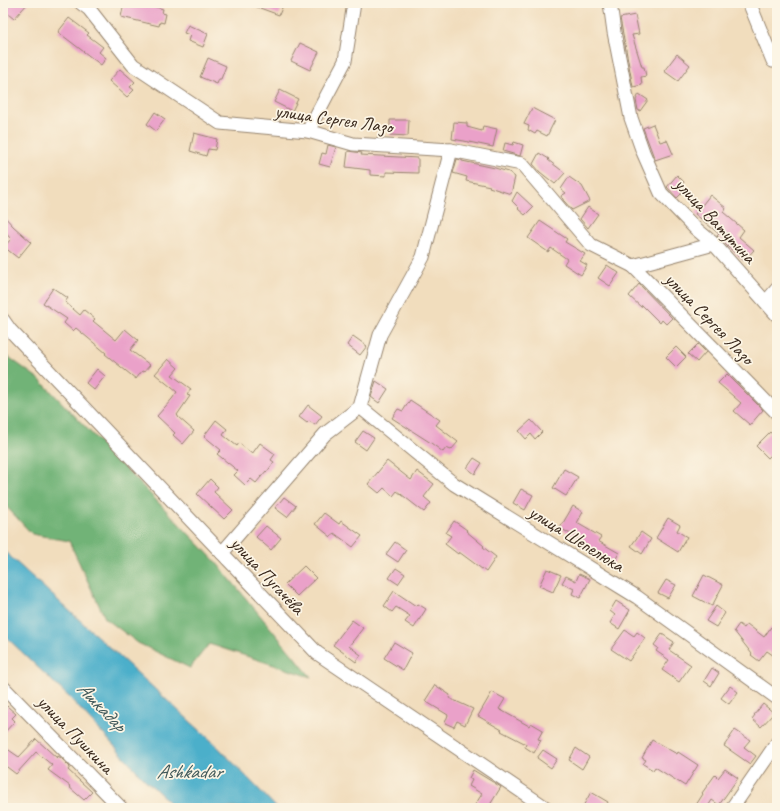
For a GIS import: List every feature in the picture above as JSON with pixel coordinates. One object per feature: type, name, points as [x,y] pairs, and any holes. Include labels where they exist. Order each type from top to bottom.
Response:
[{"type":"street","name":"улица Сергея Лазо","points":[[81,3],[90,9],[133,66],[220,123],[308,131],[353,144],[451,150],[522,164],[591,245],[633,266],[777,413]]},
{"type":"street","points":[[308,131],[345,61],[354,3]]},
{"type":"street","name":"улица Ватутина","points":[[610,3],[614,32],[631,118],[643,152],[662,193],[695,228],[714,244],[777,315]]},
{"type":"street","points":[[750,3],[773,61]]},
{"type":"street","points":[[222,553],[325,434],[360,407],[380,335],[423,257],[451,150]]},
{"type":"street","name":"улица Сергея Лазо","points":[[633,266],[714,244]]},
{"type":"street","points":[[766,302],[777,289]]},
{"type":"street","name":"улица Пугачёва","points":[[3,320],[10,330],[316,653],[546,808]]},
{"type":"street","name":"улица Шепелюка","points":[[360,407],[454,484],[637,598],[777,698]]},
{"type":"street","name":"улица Пушкина","points":[[3,687],[121,808]]},
{"type":"street","points":[[732,808],[777,743]]},
{"type":"green space","points":[[3,353],[39,379],[215,561],[311,677],[209,644],[190,668],[138,643],[105,618],[69,541],[32,534],[3,503]]},
{"type":"water","name":"Ashkadar","points":[[3,550],[215,744],[277,808],[172,808],[166,799],[142,777],[70,698],[3,634]]},
{"type":"building","points":[[6,3],[28,3],[14,19],[3,10],[3,6]]},
{"type":"building","points":[[124,3],[134,3],[149,7],[149,5],[163,9],[162,13],[166,14],[164,23],[160,22],[159,26],[121,17]]},
{"type":"building","points":[[249,3],[284,3],[279,15]]},
{"type":"building","points":[[635,15],[639,34],[632,35],[646,76],[641,77],[642,85],[633,87],[620,18]]},
{"type":"building","points":[[69,18],[89,33],[87,35],[103,47],[99,52],[106,58],[101,65],[58,32]]},
{"type":"building","points":[[188,25],[208,34],[203,47],[188,41],[190,35],[184,33]]},
{"type":"building","points":[[300,43],[319,52],[310,70],[291,61]]},
{"type":"building","points":[[677,54],[690,65],[678,81],[664,71]]},
{"type":"building","points":[[208,58],[226,66],[221,79],[219,79],[217,84],[200,77]]},
{"type":"building","points":[[120,69],[135,82],[130,87],[134,90],[127,97],[109,81]]},
{"type":"building","points":[[280,90],[298,99],[292,111],[274,102]]},
{"type":"building","points":[[639,94],[648,100],[640,111],[638,110],[636,100]]},
{"type":"building","points":[[532,108],[555,120],[547,136],[537,131],[535,134],[528,130],[529,126],[524,124]]},
{"type":"building","points":[[155,112],[165,119],[156,131],[147,124]]},
{"type":"building","points":[[390,120],[409,120],[408,136],[390,135]]},
{"type":"building","points":[[454,122],[467,123],[467,127],[482,131],[483,126],[497,129],[493,147],[452,139]]},
{"type":"building","points":[[653,124],[660,142],[667,140],[673,154],[655,160],[643,128]]},
{"type":"building","points":[[194,133],[217,139],[215,150],[208,149],[206,156],[190,151]]},
{"type":"building","points":[[514,142],[523,145],[520,156],[503,151],[505,143],[513,145]]},
{"type":"building","points":[[328,145],[336,147],[330,167],[319,164],[322,153],[326,154]]},
{"type":"building","points":[[348,151],[362,153],[361,155],[418,158],[418,173],[386,172],[386,176],[370,175],[370,170],[346,167]]},
{"type":"building","points":[[539,153],[549,159],[548,160],[565,173],[555,184],[540,172],[533,164]]},
{"type":"building","points":[[457,159],[509,172],[515,177],[511,194],[489,187],[490,186],[466,181],[467,177],[453,173]]},
{"type":"building","points":[[677,175],[684,182],[682,185],[686,189],[677,198],[667,187]]},
{"type":"building","points":[[569,177],[582,186],[590,201],[572,210],[561,196],[566,193],[561,189]]},
{"type":"building","points":[[517,192],[533,207],[525,215],[512,201]]},
{"type":"building","points":[[710,195],[726,208],[723,212],[744,230],[739,237],[754,250],[744,261],[717,236],[719,234],[695,214]]},
{"type":"building","points":[[588,207],[598,214],[588,228],[580,219]]},
{"type":"building","points":[[3,215],[31,242],[18,258],[4,247],[11,239],[3,230]]},
{"type":"building","points":[[540,221],[567,239],[565,242],[585,254],[580,261],[587,265],[581,275],[564,264],[567,259],[551,248],[548,252],[528,238]]},
{"type":"building","points":[[607,265],[619,273],[610,286],[598,278]]},
{"type":"building","points":[[639,284],[672,318],[666,324],[662,320],[660,323],[642,305],[641,307],[629,296]]},
{"type":"building","points":[[53,288],[68,298],[65,302],[80,315],[84,310],[95,319],[93,321],[116,340],[125,329],[138,340],[130,350],[150,365],[144,372],[142,371],[136,379],[76,328],[73,331],[64,323],[67,319],[43,303]]},
{"type":"building","points":[[353,336],[367,346],[360,355],[347,345]]},
{"type":"building","points":[[698,344],[706,352],[697,362],[688,354]]},
{"type":"building","points":[[676,347],[686,357],[676,367],[666,357]]},
{"type":"building","points":[[168,359],[178,368],[172,375],[191,389],[187,395],[190,396],[177,415],[194,431],[183,444],[173,435],[175,433],[157,416],[177,392],[155,374]]},
{"type":"building","points":[[97,369],[105,376],[94,390],[86,383]]},
{"type":"building","points":[[727,374],[763,410],[750,425],[734,411],[741,403],[718,383]]},
{"type":"building","points":[[376,381],[388,389],[379,403],[371,397]]},
{"type":"building","points":[[410,400],[440,420],[436,425],[458,442],[451,450],[446,448],[443,452],[392,418],[398,409],[403,411]]},
{"type":"building","points":[[308,405],[322,416],[315,425],[309,421],[307,423],[299,417]]},
{"type":"building","points":[[216,420],[227,429],[223,435],[237,446],[239,443],[252,454],[260,443],[275,454],[271,460],[274,462],[256,483],[251,479],[245,485],[234,475],[238,471],[217,454],[221,450],[204,436]]},
{"type":"building","points":[[531,420],[542,432],[535,439],[531,434],[526,439],[519,431]]},
{"type":"building","points":[[363,431],[374,438],[366,450],[355,442]]},
{"type":"building","points":[[770,432],[777,439],[777,442],[773,446],[777,449],[768,458],[756,446]]},
{"type":"building","points":[[474,458],[482,463],[475,474],[467,468]]},
{"type":"building","points":[[387,461],[411,480],[417,471],[434,484],[424,497],[431,503],[424,512],[397,491],[393,496],[384,488],[379,493],[368,484]]},
{"type":"building","points":[[564,469],[578,477],[566,496],[553,488]]},
{"type":"building","points":[[210,479],[218,487],[214,492],[233,510],[224,519],[197,494]]},
{"type":"building","points":[[521,489],[533,495],[525,510],[513,503]]},
{"type":"building","points":[[284,497],[296,506],[287,517],[275,508]]},
{"type":"building","points":[[573,506],[583,512],[577,523],[601,537],[598,541],[619,553],[612,566],[603,561],[605,558],[579,542],[581,540],[560,528]]},
{"type":"building","points":[[324,513],[339,524],[341,521],[362,536],[353,547],[334,533],[331,537],[315,524]]},
{"type":"building","points":[[668,518],[680,525],[677,531],[687,537],[678,552],[656,538]]},
{"type":"building","points":[[454,521],[467,530],[466,531],[484,546],[483,547],[496,557],[486,572],[459,552],[458,554],[445,544],[451,536],[446,533]]},
{"type":"building","points":[[266,526],[281,538],[271,550],[256,537]]},
{"type":"building","points":[[641,532],[651,539],[642,554],[631,546]]},
{"type":"building","points":[[395,542],[406,550],[398,562],[386,554]]},
{"type":"building","points":[[304,566],[316,578],[297,596],[285,584]]},
{"type":"building","points":[[396,568],[405,574],[398,584],[389,578]]},
{"type":"building","points":[[547,569],[561,575],[553,592],[539,586]]},
{"type":"building","points":[[579,574],[590,579],[580,598],[572,594],[574,589],[562,583],[566,576],[576,581]]},
{"type":"building","points":[[704,575],[723,585],[712,606],[693,596]]},
{"type":"building","points":[[666,580],[676,585],[668,598],[658,593]]},
{"type":"building","points":[[394,591],[416,606],[418,604],[426,609],[414,628],[405,622],[410,616],[396,607],[392,612],[384,606]]},
{"type":"building","points":[[616,601],[630,610],[619,629],[610,623],[615,615],[610,611]]},
{"type":"building","points":[[716,606],[725,613],[716,627],[706,621]]},
{"type":"building","points":[[352,620],[363,628],[349,646],[361,655],[356,662],[333,645]]},
{"type":"building","points":[[739,624],[744,628],[747,624],[764,637],[771,627],[777,631],[777,658],[767,651],[759,661],[751,655],[752,654],[734,631]]},
{"type":"building","points":[[625,630],[634,636],[637,632],[645,638],[629,661],[611,649]]},
{"type":"building","points":[[662,634],[674,642],[669,650],[691,665],[679,682],[662,670],[669,660],[656,651],[658,648],[654,645]]},
{"type":"building","points":[[394,642],[412,653],[403,670],[384,658]]},
{"type":"building","points":[[712,668],[719,673],[711,686],[704,681]]},
{"type":"building","points":[[435,685],[450,695],[449,698],[473,709],[465,725],[457,721],[454,727],[445,723],[448,715],[425,701]]},
{"type":"building","points":[[730,686],[738,692],[729,704],[721,698]]},
{"type":"building","points":[[492,692],[505,699],[499,709],[529,726],[531,723],[543,730],[538,739],[541,740],[534,753],[525,747],[526,744],[501,731],[502,730],[478,716]]},
{"type":"building","points":[[763,704],[774,713],[761,727],[752,719]]},
{"type":"building","points":[[7,706],[16,714],[12,718],[15,721],[3,734],[3,709],[4,710]]},
{"type":"building","points":[[735,730],[750,740],[744,747],[756,756],[750,764],[724,746]]},
{"type":"building","points":[[36,739],[57,758],[58,756],[61,758],[70,767],[68,770],[92,792],[84,800],[69,787],[70,786],[48,770],[52,765],[36,752],[16,774],[3,764],[3,746],[19,757]]},
{"type":"building","points":[[652,740],[677,754],[678,752],[698,765],[685,786],[655,767],[653,770],[643,764],[646,760],[642,758]]},
{"type":"building","points":[[576,748],[589,757],[582,769],[569,760]]},
{"type":"building","points":[[543,750],[557,759],[551,768],[537,758]]},
{"type":"building","points":[[725,769],[738,778],[719,805],[712,800],[707,808],[694,808],[703,794],[702,793],[715,775],[718,778]]},
{"type":"building","points":[[473,770],[501,787],[488,808],[473,808],[482,794],[469,786],[472,780],[469,778]]},
{"type":"building","points":[[591,792],[608,802],[605,808],[582,808]]},
{"type":"water label","name":"Ашкадар","points":[[102,706]]}]
